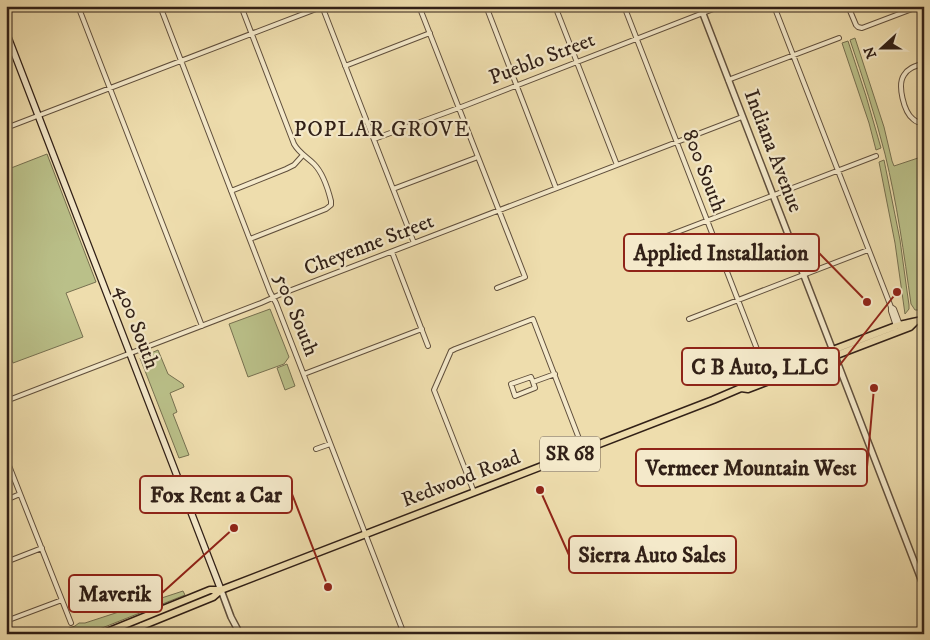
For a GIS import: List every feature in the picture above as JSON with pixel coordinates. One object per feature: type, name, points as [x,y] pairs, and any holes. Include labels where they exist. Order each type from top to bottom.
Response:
[{"type":"main road","name":"400 South","points":[[6,32],[221,590]]},
{"type":"main road","name":"Redwood Road","points":[[741,388],[748,389],[908,322],[924,319]]},
{"type":"main road","name":"Redwood Road","points":[[102,634],[210,590],[221,590],[741,388],[746,383],[910,327],[915,322]]},
{"type":"main road","name":"Redwood Road","points":[[122,634],[214,597],[221,590]]},
{"type":"street","points":[[78,6],[202,326]]},
{"type":"street","name":"500 South","points":[[160,6],[404,634]]},
{"type":"street","points":[[241,6],[294,144],[299,152],[314,164],[319,171],[331,199],[330,205],[326,209],[250,239]]},
{"type":"street","points":[[6,128],[323,6],[414,243]]},
{"type":"street","points":[[419,6],[525,277],[497,288]]},
{"type":"street","points":[[486,6],[556,188]]},
{"type":"street","points":[[555,6],[617,165]]},
{"type":"street","name":"800 South","points":[[624,6],[767,376]]},
{"type":"street","name":"Indiana Avenue","points":[[700,6],[924,587]]},
{"type":"street","name":"Pueblo Street","points":[[374,139],[721,6]]},
{"type":"street","points":[[774,6],[868,250],[891,307],[894,309],[898,326]]},
{"type":"street","points":[[848,6],[856,25],[864,28],[922,7]]},
{"type":"street","points":[[345,66],[430,33]]},
{"type":"street","points":[[728,80],[839,38]]},
{"type":"street","points":[[924,63],[906,72],[901,81],[900,88],[906,109],[912,118],[916,122],[924,123]]},
{"type":"street","name":"Cheyenne Street","points":[[6,401],[742,117]]},
{"type":"street","points":[[231,191],[290,168],[303,155]]},
{"type":"street","points":[[659,240],[876,156]]},
{"type":"street","points":[[393,189],[478,157]]},
{"type":"street","points":[[689,319],[868,250]]},
{"type":"street","points":[[392,252],[428,346]]},
{"type":"street","points":[[474,492],[434,390],[451,351],[533,319],[583,449]]},
{"type":"street","points":[[304,374],[422,329]]},
{"type":"street","points":[[533,382],[555,374]]},
{"type":"street","points":[[531,377],[533,382],[535,388],[515,396],[511,384],[531,377]]},
{"type":"street","points":[[316,449],[330,444]]},
{"type":"street","points":[[6,458],[71,622]]},
{"type":"street","points":[[6,500],[20,494]]},
{"type":"street","points":[[6,562],[42,548]]},
{"type":"street","name":"400 South","points":[[221,590],[231,617],[240,634]]},
{"type":"street","points":[[6,621],[62,600]]},
{"type":"street","points":[[142,625],[145,634]]},
{"type":"green space","points":[[855,38],[884,127],[894,166],[924,156],[924,304],[920,306],[921,310],[915,310],[911,304],[889,172],[873,111],[850,40]]},
{"type":"green space","points":[[848,41],[881,148],[876,150],[869,123],[842,43]]},
{"type":"green space","points":[[47,154],[96,282],[66,293],[83,337],[13,363],[6,346],[6,170]]},
{"type":"green space","points":[[884,160],[900,240],[909,305],[909,309],[905,314],[895,243],[879,162]]},
{"type":"green space","points":[[270,309],[289,357],[284,364],[248,377],[229,324]]},
{"type":"green space","points":[[158,350],[168,374],[183,384],[184,387],[170,393],[177,412],[173,414],[189,455],[179,458],[140,358]]},
{"type":"green space","points":[[287,364],[295,386],[285,390],[277,368]]},
{"type":"green space","points":[[183,591],[185,595],[87,634],[53,634],[79,623],[85,623]]},
{"type":"place","name":"C B Auto, LLC","points":[[897,292]]},
{"type":"place","name":"Applied Installation","points":[[867,302]]},
{"type":"place","name":"Vermeer Mountain West","points":[[874,388]]},
{"type":"place","name":"Sierra Auto Sales","points":[[540,490]]},
{"type":"place","name":"Maverik","points":[[234,528]]},
{"type":"place","name":"Fox Rent a Car","points":[[328,587]]},
{"type":"district","name":"POPLAR GROVE","points":[[382,129]]}]
